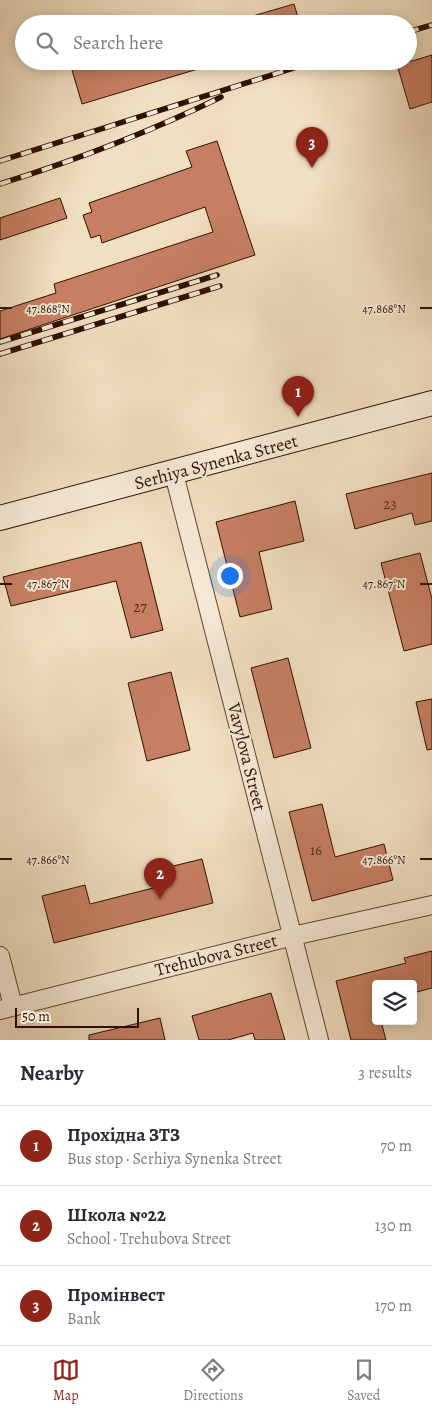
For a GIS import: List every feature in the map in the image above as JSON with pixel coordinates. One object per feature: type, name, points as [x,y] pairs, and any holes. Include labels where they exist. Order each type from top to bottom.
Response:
[{"type":"street","name":"Serhiya Synenka Street","points":[[0,518],[174,474],[432,403]]},
{"type":"street","name":"Vavylova Street","points":[[174,474],[319,1040]]},
{"type":"street","name":"Trehubova Street","points":[[6,1008],[293,936],[432,905]]},
{"type":"street","points":[[0,956],[6,1008]]},
{"type":"building","points":[[294,4],[297,15],[256,15]]},
{"type":"building","points":[[432,55],[432,102],[410,109],[399,70],[417,70],[417,60]]},
{"type":"building","points":[[72,70],[194,70],[82,104]]},
{"type":"building","points":[[217,141],[255,255],[0,339],[0,311],[56,293],[54,284],[213,232],[205,207],[102,243],[100,235],[91,238],[83,215],[92,212],[89,203],[192,167],[186,151]]},
{"type":"building","points":[[60,198],[67,218],[0,240],[0,218]]},
{"type":"building","points":[[432,473],[432,521],[415,525],[412,513],[355,529],[346,494]]},
{"type":"building","points":[[295,501],[304,541],[259,552],[272,609],[240,617],[216,522]]},
{"type":"building","points":[[141,542],[163,630],[131,638],[116,581],[11,606],[3,577]]},
{"type":"building","points":[[420,553],[432,599],[432,644],[404,651],[381,563]]},
{"type":"building","points":[[288,658],[311,748],[274,758],[251,668]]},
{"type":"building","points":[[171,672],[190,750],[147,761],[128,683]]},
{"type":"building","points":[[432,699],[432,749],[427,750],[416,702]]},
{"type":"building","points":[[322,804],[335,857],[384,844],[393,880],[312,901],[289,812]]},
{"type":"building","points":[[202,859],[213,903],[54,943],[42,896],[85,885],[90,904],[161,886],[157,870]]},
{"type":"building","points":[[432,951],[432,988],[417,992],[417,980],[372,980],[372,1025],[382,1025],[386,1040],[351,1040],[336,981],[406,963],[404,958]]},
{"type":"building","points":[[271,993],[285,1040],[255,1040],[253,1033],[228,1040],[199,1040],[192,1016]]},
{"type":"building","points":[[160,1018],[165,1040],[89,1040],[89,1035]]},
{"type":"railway","points":[[417,29],[432,25]]},
{"type":"railway","points":[[0,161],[288,70]]},
{"type":"railway","points":[[0,184],[112,145],[221,97]]},
{"type":"railway","points":[[0,342],[217,275]]},
{"type":"railway","points":[[0,354],[220,286]]},
{"type":"place","name":"Промінвест","points":[[312,168]]},
{"type":"place","name":"Прохідна ЗТЗ","points":[[298,417]]},
{"type":"place","name":"Школа №22","points":[[160,899]]}]
